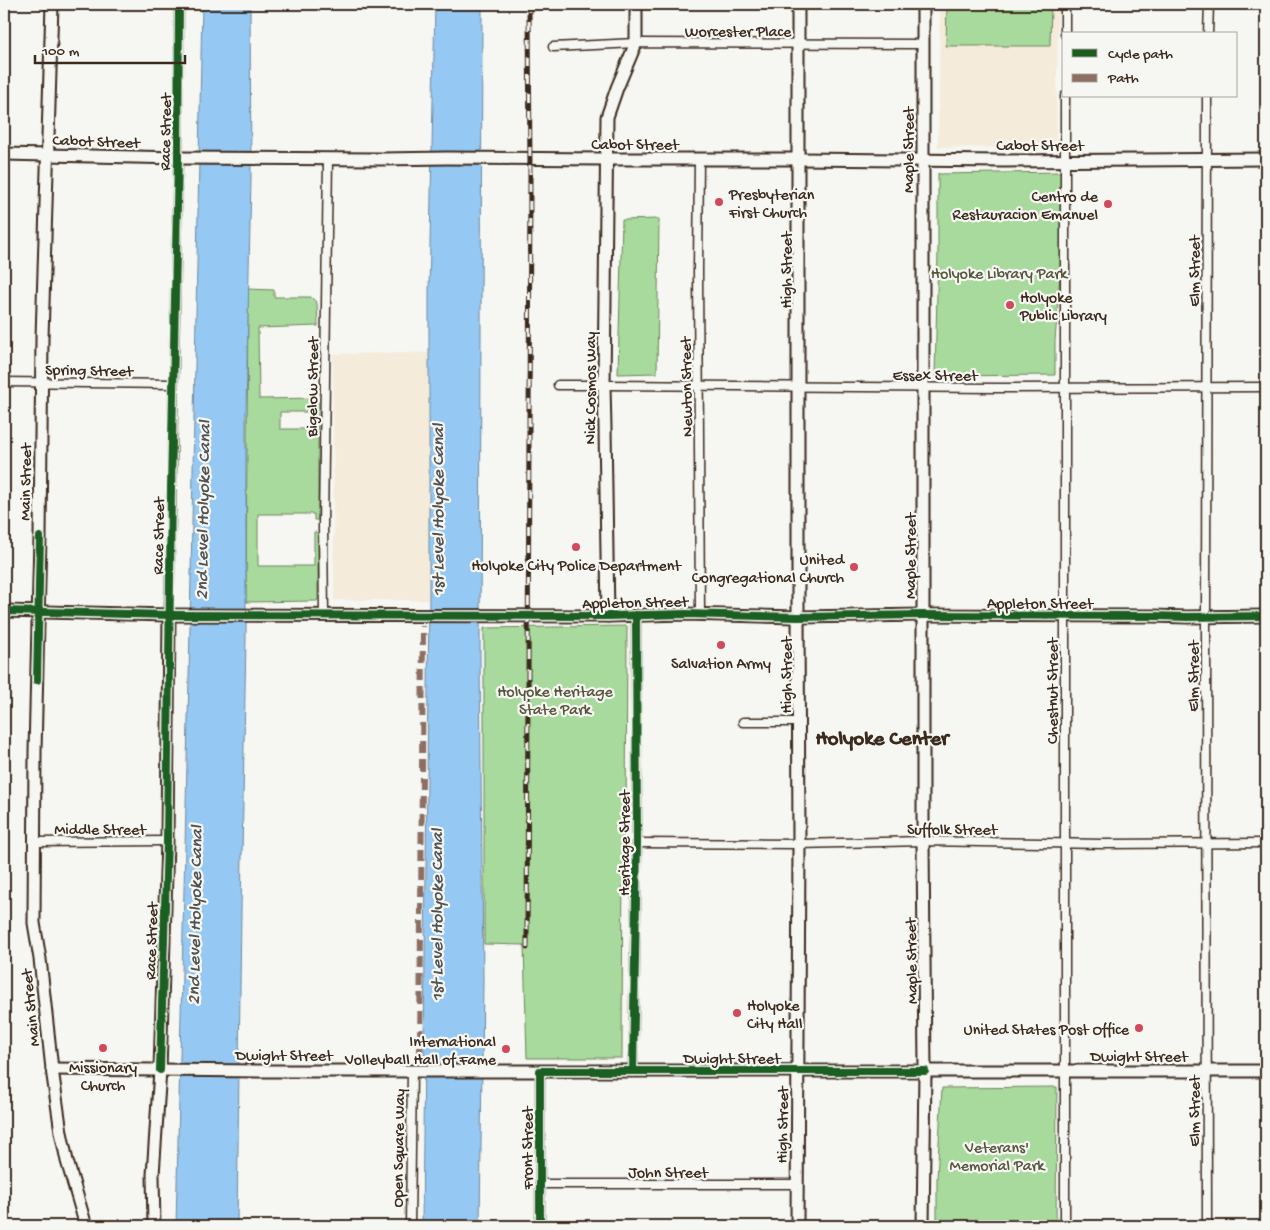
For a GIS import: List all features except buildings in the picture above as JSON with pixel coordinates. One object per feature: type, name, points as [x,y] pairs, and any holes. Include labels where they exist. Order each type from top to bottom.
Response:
[{"type":"main road","name":"Main Street","points":[[52,4],[42,382],[35,752],[34,923],[61,1132],[67,1161],[86,1226]]},
{"type":"main road","points":[[636,4],[636,43]]},
{"type":"main road","name":"High Street","points":[[797,1226],[799,844],[798,4]]},
{"type":"main road","name":"Maple Street","points":[[923,4],[922,387],[925,1071],[923,1226]]},
{"type":"main road","name":"Nick Cosmos Way","points":[[608,616],[604,384],[607,118],[636,43]]},
{"type":"main road","name":"Cabot Street","points":[[4,154],[328,159],[1266,159]]},
{"type":"main road","name":"Appleton Street","points":[[4,611],[169,615],[1266,616]]},
{"type":"main road","name":"Race Street","points":[[154,1226],[154,1175],[160,1070],[167,841],[169,615]]},
{"type":"main road","name":"Dwight Street","points":[[52,1069],[246,1071],[1266,1071]]},
{"type":"street","name":"Race Street","points":[[169,615],[173,384],[181,158],[179,4]]},
{"type":"street","points":[[1065,4],[1065,32]]},
{"type":"street","points":[[1208,32],[1209,4]]},
{"type":"street","name":"Worcester Place","points":[[553,47],[636,43],[923,44]]},
{"type":"street","name":"Chestnut Street","points":[[1064,98],[1065,1226]]},
{"type":"street","name":"Elm Street","points":[[1207,1226],[1206,159],[1208,98]]},
{"type":"street","name":"Bigelow Street","points":[[324,615],[328,159]]},
{"type":"street","name":"Newton Street","points":[[699,159],[700,615]]},
{"type":"street","name":"Spring Street","points":[[4,382],[173,384]]},
{"type":"street","name":"Essex Street","points":[[558,385],[1065,388],[1266,387]]},
{"type":"street","name":"Heritage Street","points":[[633,1071],[637,843],[636,615]]},
{"type":"street","points":[[743,722],[799,722]]},
{"type":"street","name":"Middle Street","points":[[34,842],[167,841]]},
{"type":"street","name":"Suffolk Street","points":[[637,843],[799,844],[923,841],[1266,844]]},
{"type":"street","name":"Open Square Way","points":[[410,1226],[415,1070]]},
{"type":"street","name":"Front Street","points":[[540,1070],[540,1226]]},
{"type":"street","name":"John Street","points":[[540,1184],[796,1184]]},
{"type":"shaded area","points":[[940,4],[1058,4],[1056,148],[938,147]]},
{"type":"shaded area","points":[[428,353],[429,600],[334,600],[333,354]]},
{"type":"green space","points":[[947,4],[1051,4],[1050,46],[946,46]]},
{"type":"green space","name":"Holyoke Library Park","points":[[1061,172],[1061,262],[1055,341],[1055,375],[935,376],[938,173]]},
{"type":"green space","points":[[659,219],[657,373],[618,374],[622,220]]},
{"type":"green space","points":[[248,289],[274,290],[274,297],[311,297],[317,303],[318,326],[258,328],[259,399],[318,398],[318,520],[314,520],[314,514],[258,514],[258,566],[314,566],[314,532],[316,532],[318,534],[318,598],[317,601],[246,602]],"holes":[[[280,412],[316,412],[317,429],[280,429]]]},
{"type":"green space","name":"Holyoke Heritage State Park","points":[[627,626],[626,826],[623,837],[622,1058],[527,1058],[524,945],[484,944],[484,628]]},
{"type":"green space","name":"Veterans' Memorial Park","points":[[1057,1087],[1056,1226],[937,1226],[937,1179],[942,1088]]},
{"type":"water","name":"2nd Level Holyoke Canal","points":[[202,4],[250,4],[251,178],[246,411],[246,637],[237,1226],[176,1226]]},
{"type":"water","name":"1st Level Holyoke Canal","points":[[435,4],[482,4],[480,657],[483,981],[480,1226],[422,1226],[429,600],[429,292]]},
{"type":"railway","points":[[527,948],[529,4]]},
{"type":"railway","points":[[4,1217],[6,1226]]},
{"type":"marked path","points":[[420,1059],[423,626]]},
{"type":"cycle path","points":[[160,1070],[167,841],[179,4]]},
{"type":"cycle path","points":[[37,680],[40,537]]},
{"type":"cycle path","points":[[4,611],[169,615],[1266,616]]},
{"type":"cycle path","points":[[633,1071],[637,843],[636,615]]},
{"type":"cycle path","points":[[540,1226],[540,1071],[925,1071]]},
{"type":"place","name":"Presbyterian First Church","points":[[719,202]]},
{"type":"place","name":"Centro de Restauracion Emanuel","points":[[1108,204]]},
{"type":"place","name":"Holyoke Public Library","points":[[1010,305]]},
{"type":"place","name":"Holyoke City Police Department","points":[[576,547]]},
{"type":"place","name":"United Congregational Church","points":[[854,567]]},
{"type":"place","name":"Salvation Army","points":[[721,645]]},
{"type":"place","name":"Holyoke City Hall","points":[[737,1013]]},
{"type":"place","name":"United States Post Office","points":[[1139,1028]]},
{"type":"place","name":"Missionary Church","points":[[103,1048]]},
{"type":"place","name":"International Volleyball Hall of Fame","points":[[506,1049]]},
{"type":"district","name":"Holyoke Center","points":[[882,737]]}]
